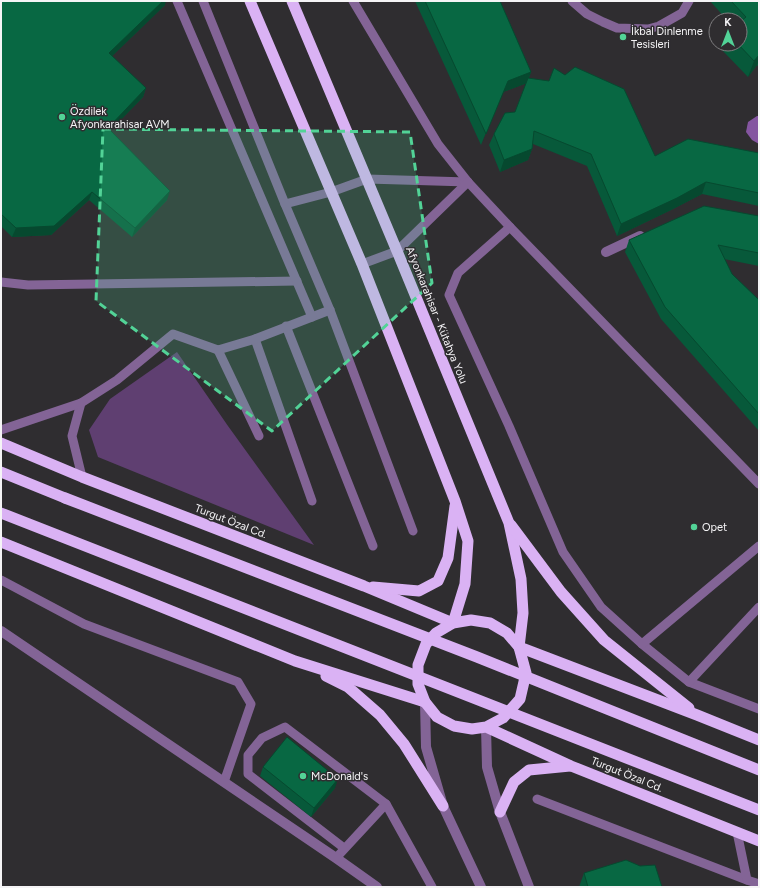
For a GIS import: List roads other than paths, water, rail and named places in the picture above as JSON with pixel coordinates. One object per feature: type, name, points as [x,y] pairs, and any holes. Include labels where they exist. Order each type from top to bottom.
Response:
[{"type":"highway","points":[[250,1],[362,264],[455,502],[468,541],[465,584],[453,623]]},
{"type":"highway","name":"Afyonkarahisar - Kütahya Yolu","points":[[292,1],[509,523],[521,579],[523,613],[519,647]]},
{"type":"highway","name":"Turgut Özal Cd.","points":[[1,443],[82,477],[364,586],[453,623]]},
{"type":"highway","points":[[1,472],[469,654],[759,770]]},
{"type":"highway","points":[[364,586],[419,591],[438,581],[448,558],[455,502]]},
{"type":"highway","points":[[1,513],[759,810]]},
{"type":"highway","points":[[509,523],[561,592],[604,640],[697,715]]},
{"type":"highway","points":[[1,542],[295,661],[348,687],[380,715],[404,744],[443,806]]},
{"type":"highway","points":[[519,647],[526,673],[520,699],[503,718],[486,726],[472,729],[454,726],[437,716],[425,702],[418,684],[418,665],[426,644],[436,633],[453,623],[472,620],[490,623],[506,633],[519,647],[759,740]]},
{"type":"highway","points":[[295,661],[425,702]]},
{"type":"highway","name":"Turgut Özal Cd.","points":[[486,726],[571,766],[759,841]]},
{"type":"highway","points":[[500,812],[514,782],[528,770],[571,766]]},
{"type":"street","points":[[606,252],[648,232]]},
{"type":"street","points":[[1,631],[377,887]]},
{"type":"street","points":[[425,702],[426,747],[443,806],[481,887]]},
{"type":"street","points":[[486,726],[487,767],[500,812],[529,887]]},
{"type":"lane","points":[[177,1],[312,317]]},
{"type":"lane","points":[[203,1],[285,204],[330,310],[413,531]]},
{"type":"lane","points":[[353,1],[438,144],[468,182],[759,484]]},
{"type":"lane","points":[[572,1],[587,14],[617,28],[648,29],[659,26],[682,13],[689,1]]},
{"type":"lane","points":[[285,204],[331,192],[367,179],[468,182]]},
{"type":"lane","points":[[362,264],[397,251],[468,182]]},
{"type":"lane","points":[[510,227],[458,273],[449,295],[509,426],[563,552],[601,607],[642,644],[689,682],[759,709]]},
{"type":"lane","points":[[1,282],[28,285],[296,281]]},
{"type":"lane","points":[[1,430],[81,403],[117,380],[173,334],[218,350],[255,339],[330,310]]},
{"type":"lane","points":[[286,326],[373,546]]},
{"type":"lane","points":[[255,339],[312,501]]},
{"type":"lane","points":[[218,350],[259,436]]},
{"type":"lane","points":[[81,403],[72,436],[82,477]]},
{"type":"lane","points":[[642,644],[759,546]]},
{"type":"lane","points":[[1,580],[84,624],[238,682],[251,704],[224,782]]},
{"type":"lane","points":[[689,682],[755,618],[759,607]]},
{"type":"lane","points":[[344,848],[248,774],[248,755],[262,738],[285,727],[386,804],[432,887]]},
{"type":"lane","points":[[537,799],[759,884]]},
{"type":"lane","points":[[336,858],[386,804]]},
{"type":"lane","points":[[737,832],[747,880]]},
{"type":"place","name":"İkbal Dinlenme Tesisleri","points":[[623,37]]},
{"type":"place","name":"Özdilek Afyonkarahisar AVM","points":[[62,117]]},
{"type":"place","name":"Opet","points":[[694,527]]},
{"type":"place","name":"McDonald's","points":[[303,776]]}]
